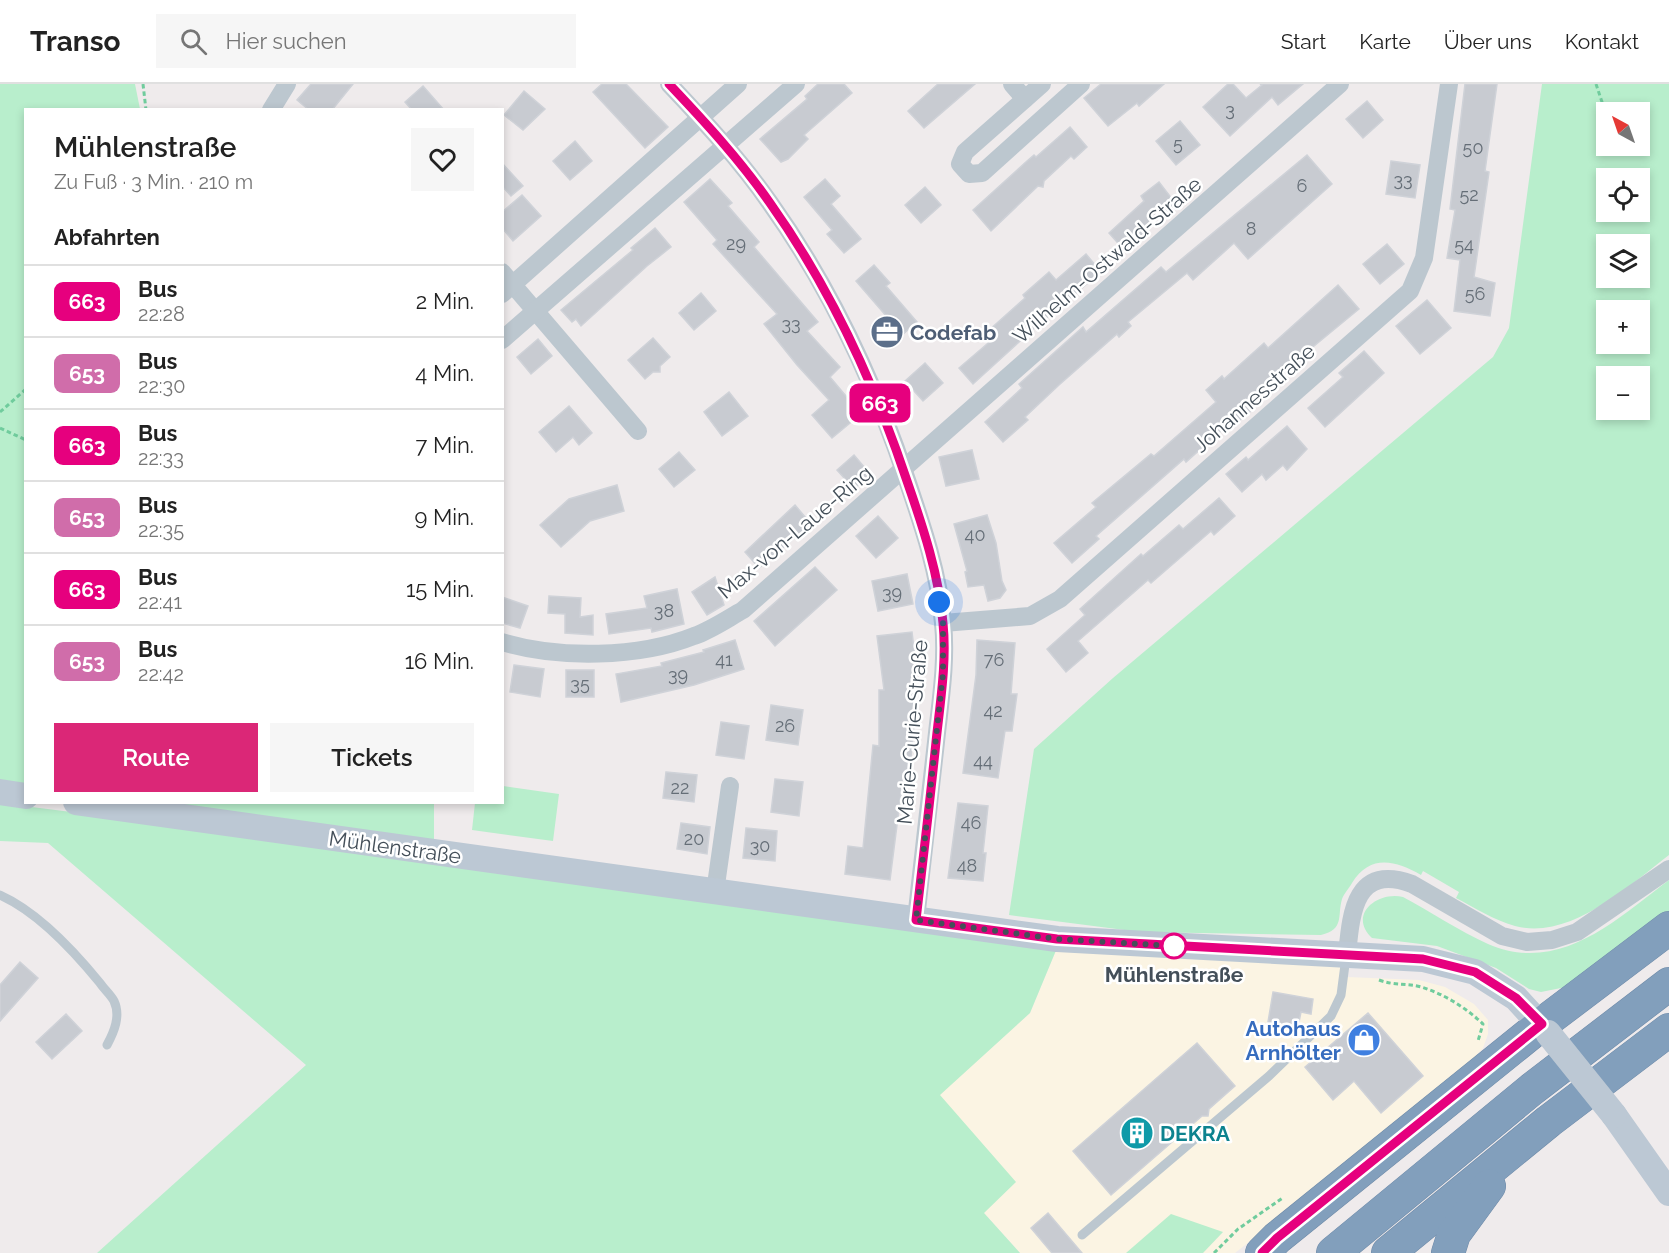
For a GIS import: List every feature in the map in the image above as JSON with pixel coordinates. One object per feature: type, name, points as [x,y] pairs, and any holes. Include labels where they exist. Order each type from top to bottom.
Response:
[{"type":"highway","points":[[1262,1253],[1277,1238],[1669,928]]},
{"type":"highway","points":[[1333,1253],[1532,1089],[1669,984]]},
{"type":"highway","points":[[1388,1253],[1549,1121],[1669,1030]]},
{"type":"highway","points":[[1448,1253],[1454,1234],[1482,1193],[1549,1121]]},
{"type":"street","points":[[272,108],[286,84]]},
{"type":"street","name":"Marie-Curie-Straße","points":[[669,84],[725,145],[770,202],[804,254],[835,308],[872,384],[926,537],[943,623],[943,674],[916,920]]},
{"type":"street","points":[[638,431],[538,311],[506,283],[738,84]]},
{"type":"street","points":[[504,338],[796,84]]},
{"type":"street","points":[[1012,84],[1025,99]]},
{"type":"street","points":[[1042,84],[965,152],[960,164],[969,174],[982,173],[1081,84]]},
{"type":"street","name":"Wilhelm-Ostwald-Straße","points":[[903,470],[1340,84]]},
{"type":"street","name":"Johannesstraße","points":[[943,623],[1030,616],[1060,599],[1410,291],[1424,258],[1449,84]]},
{"type":"street","name":"Max-von-Laue-Ring","points":[[504,643],[572,654],[641,650],[694,636],[743,610],[903,470]]},
{"type":"street","points":[[715,892],[730,786]]},
{"type":"street","points":[[0,792],[24,796]]},
{"type":"street","name":"Mühlenstraße","points":[[90,804],[916,920],[1068,939],[1423,959],[1475,972],[1516,998],[1545,1028],[1614,1115],[1669,1193]]},
{"type":"street","points":[[1347,955],[1354,903],[1365,889],[1383,879],[1412,884],[1502,936],[1527,942],[1552,940],[1577,932],[1669,868]]},
{"type":"lane","points":[[0,895],[20,905],[80,958],[114,1002],[117,1017],[115,1031],[106,1045]]},
{"type":"lane","points":[[1082,1235],[1269,1076],[1331,1016],[1341,995],[1347,955]]},
{"type":"path","points":[[143,84],[146,108]]},
{"type":"path","points":[[1596,84],[1602,102]]},
{"type":"path","points":[[0,412],[24,391]]},
{"type":"path","points":[[0,428],[24,439]]},
{"type":"path","points":[[1378,979],[1394,985],[1419,986],[1452,1000],[1482,1024],[1481,1038],[1476,1044]]},
{"type":"path","points":[[1214,1253],[1238,1229],[1293,1191]]},
{"type":"shaded area","points":[[1057,948],[1348,958],[1347,977],[1419,980],[1445,987],[1474,1004],[1488,1020],[1488,1034],[1483,1048],[1468,1064],[1344,1167],[1235,1253],[1020,1253],[984,1213],[939,1095],[1030,1013]]},
{"type":"green space","points":[[0,84],[135,84],[140,108],[24,108],[24,788],[0,784]]},
{"type":"green space","points":[[1542,84],[1669,84],[1669,855],[1597,908],[1556,926],[1535,929],[1515,926],[1485,914],[1456,898],[1459,892],[1423,871],[1421,875],[1402,866],[1384,862],[1367,867],[1359,874],[1342,899],[1337,925],[1334,929],[1321,935],[1140,932],[1009,915],[1034,749],[1113,678],[1493,357],[1509,328]]},
{"type":"green space","points":[[504,786],[559,794],[553,841],[472,830],[475,804],[504,804]]},
{"type":"green space","points":[[0,803],[222,831],[1057,948],[1030,1013],[940,1095],[1016,1182],[984,1213],[1020,1253],[97,1253],[306,1065],[48,843],[0,841]]},
{"type":"green space","points":[[149,804],[434,804],[434,842]]},
{"type":"green space","points":[[1669,880],[1669,914],[1566,987],[1541,992],[1529,989],[1496,968],[1437,946],[1372,938],[1365,930],[1363,921],[1368,907],[1375,902],[1393,896],[1403,897],[1488,944],[1514,952],[1539,953],[1562,948],[1585,939],[1607,926]]},
{"type":"green space","points":[[1171,1214],[1223,1232],[1203,1253],[1126,1253]]},
{"type":"building","points":[[311,84],[353,84],[334,108],[307,108],[297,100]]},
{"type":"building","points":[[602,84],[626,84],[668,127],[645,148],[593,92]]},
{"type":"building","points":[[818,84],[844,84],[852,93],[804,135],[808,139],[788,159],[781,162],[760,139],[807,99],[805,96]]},
{"type":"building","points":[[938,84],[975,84],[924,128],[908,111]]},
{"type":"building","points":[[1101,84],[1164,84],[1139,106],[1137,103],[1108,126],[1084,98]]},
{"type":"building","points":[[1228,84],[1233,84],[1246,98],[1262,85],[1260,84],[1303,84],[1278,105],[1272,97],[1230,136],[1203,107]]},
{"type":"building","points":[[1465,84],[1497,84],[1485,171],[1489,172],[1474,277],[1495,283],[1490,316],[1454,311],[1460,260],[1447,258],[1455,210],[1450,209]]},
{"type":"building","points":[[423,86],[442,108],[410,108],[405,102]]},
{"type":"building","points":[[524,91],[545,109],[523,130],[504,115]]},
{"type":"building","points":[[1367,101],[1383,120],[1363,138],[1346,119]]},
{"type":"building","points":[[1180,121],[1200,145],[1176,165],[1156,141]]},
{"type":"building","points":[[1070,127],[1087,147],[1074,159],[1071,156],[1044,181],[1043,187],[1038,186],[991,231],[973,210],[1034,155],[1036,157]]},
{"type":"building","points":[[575,141],[592,161],[570,180],[553,161]]},
{"type":"building","points":[[1307,155],[1332,184],[1248,259],[1234,243],[1193,280],[1187,273],[1128,322],[1131,326],[1119,337],[1117,334],[1059,385],[1025,417],[1028,420],[1003,442],[985,422],[1022,388],[1019,384],[1083,327],[1086,332],[1161,267],[1166,272]]},
{"type":"building","points":[[1391,161],[1420,165],[1415,198],[1386,194]]},
{"type":"building","points":[[504,165],[523,186],[511,196],[504,188]]},
{"type":"building","points":[[710,179],[732,203],[728,206],[759,242],[754,247],[818,322],[807,331],[840,367],[830,377],[861,414],[832,438],[812,415],[829,400],[764,324],[777,314],[713,244],[717,240],[684,202]]},
{"type":"building","points":[[825,179],[840,196],[831,204],[861,239],[844,253],[827,234],[832,230],[804,197]]},
{"type":"building","points":[[1159,182],[1176,204],[1141,231],[1144,234],[1125,251],[1109,233],[1144,201],[1141,196]]},
{"type":"building","points":[[925,187],[941,205],[921,223],[905,205]]},
{"type":"building","points":[[522,195],[541,216],[513,241],[504,230],[504,210]]},
{"type":"building","points":[[655,228],[671,247],[581,326],[576,319],[572,322],[561,310],[633,250],[631,248]]},
{"type":"building","points":[[1387,244],[1404,264],[1380,284],[1363,264]]},
{"type":"building","points":[[1086,254],[1101,272],[973,384],[959,368],[994,338],[988,331],[1025,298],[1023,295],[1049,272],[1056,280]]},
{"type":"building","points":[[874,265],[890,283],[886,286],[917,322],[894,342],[879,325],[888,318],[856,281]]},
{"type":"building","points":[[1338,285],[1359,309],[1297,360],[1295,358],[1244,403],[1251,411],[1224,433],[1222,430],[1186,462],[1184,459],[1096,536],[1099,539],[1072,563],[1054,543],[1096,507],[1092,503],[1151,454],[1154,456],[1216,402],[1206,390],[1222,376],[1224,379],[1264,343],[1268,348]]},
{"type":"building","points":[[701,293],[716,311],[694,330],[679,313]]},
{"type":"building","points":[[1427,300],[1451,328],[1420,354],[1396,326]]},
{"type":"building","points":[[653,338],[670,357],[660,366],[660,372],[653,372],[645,379],[628,360]]},
{"type":"building","points":[[538,339],[552,356],[531,374],[517,357]]},
{"type":"building","points":[[1364,351],[1384,373],[1325,427],[1308,408],[1343,377],[1339,373]]},
{"type":"building","points":[[925,363],[943,383],[923,401],[905,381]]},
{"type":"building","points":[[729,392],[748,416],[722,436],[704,412]]},
{"type":"building","points":[[569,406],[592,433],[579,445],[573,437],[556,452],[539,432]]},
{"type":"building","points":[[1287,426],[1307,449],[1287,470],[1283,465],[1266,480],[1262,474],[1242,492],[1226,474],[1246,457],[1248,460]]},
{"type":"building","points":[[972,450],[979,479],[946,486],[939,457]]},
{"type":"building","points":[[679,452],[695,470],[674,487],[659,469]]},
{"type":"building","points":[[854,455],[870,474],[854,489],[837,470]]},
{"type":"building","points":[[617,485],[624,511],[590,521],[561,547],[540,525],[569,499]]},
{"type":"building","points":[[1219,498],[1235,516],[1214,535],[1211,531],[1151,583],[1148,580],[1078,641],[1088,653],[1066,672],[1047,649],[1085,615],[1080,609],[1141,554],[1143,556],[1179,525],[1183,529]]},
{"type":"building","points":[[795,505],[811,524],[759,568],[745,552]]},
{"type":"building","points":[[987,515],[996,543],[1002,581],[1006,590],[1000,598],[988,601],[984,585],[968,587],[965,572],[967,571],[954,524]]},
{"type":"building","points":[[878,516],[898,538],[876,558],[856,536]]},
{"type":"building","points":[[815,567],[837,590],[775,646],[754,621]]},
{"type":"building","points":[[907,574],[913,604],[878,611],[872,581]]},
{"type":"building","points":[[715,577],[724,605],[707,615],[692,592]]},
{"type":"building","points":[[677,589],[684,624],[652,632],[651,628],[609,634],[606,614],[647,608],[644,596]]},
{"type":"building","points":[[549,596],[581,598],[580,617],[593,615],[593,635],[565,633],[565,614],[548,613]]},
{"type":"building","points":[[504,598],[528,606],[520,628],[504,624]]},
{"type":"building","points":[[912,632],[916,665],[914,726],[909,778],[903,778],[890,880],[845,874],[848,846],[863,848],[873,745],[879,746],[879,690],[884,690],[877,636]]},
{"type":"building","points":[[735,640],[744,669],[694,685],[621,702],[616,674],[662,666],[661,663],[704,652],[703,650]]},
{"type":"building","points":[[977,640],[1015,643],[1011,694],[1017,694],[1012,731],[1005,731],[998,778],[963,773],[976,675]]},
{"type":"building","points":[[514,665],[544,669],[540,697],[510,692]]},
{"type":"building","points":[[566,670],[594,670],[594,697],[566,697]]},
{"type":"building","points":[[771,705],[803,710],[798,745],[766,740]]},
{"type":"building","points":[[721,722],[749,726],[744,759],[716,755]]},
{"type":"building","points":[[666,772],[697,775],[694,802],[663,798]]},
{"type":"building","points":[[775,779],[803,782],[799,816],[771,812]]},
{"type":"building","points":[[958,803],[988,806],[983,853],[986,853],[983,881],[948,878]]},
{"type":"building","points":[[681,823],[710,827],[707,854],[677,849]]},
{"type":"building","points":[[746,828],[777,831],[775,861],[743,858]]},
{"type":"building","points":[[20,962],[38,978],[0,1021],[0,985]]},
{"type":"building","points":[[1273,992],[1313,999],[1311,1014],[1301,1012],[1298,1027],[1268,1022]]},
{"type":"building","name":"Autohaus Arnhölter","points":[[1368,1013],[1423,1076],[1381,1113],[1354,1081],[1333,1100],[1305,1067]]},
{"type":"building","points":[[66,1014],[82,1031],[52,1059],[36,1042]]},
{"type":"building","name":"DEKRA","points":[[1197,1043],[1235,1086],[1209,1109],[1208,1116],[1202,1116],[1111,1195],[1073,1151]]},
{"type":"building","points":[[1048,1213],[1082,1253],[1052,1253],[1031,1228]]},
{"type":"bus line","name":"663","points":[[669,84],[725,145],[770,202],[804,254],[835,308],[872,384],[889,426],[926,537],[943,623],[943,674],[916,920],[1057,939],[1423,959],[1475,972],[1516,998],[1542,1024],[1277,1238],[1262,1253]]},
{"type":"place","name":"Codefab","points":[[887,332]]},
{"type":"place","name":"Mühlenstraße","points":[[1174,946]]},
{"type":"place","name":"Autohaus Arnhölter","points":[[1364,1040]]},
{"type":"place","name":"DEKRA","points":[[1137,1133]]},
{"type":"route","points":[[939,602],[943,623],[943,674],[916,920],[1057,939],[1174,946]]}]
